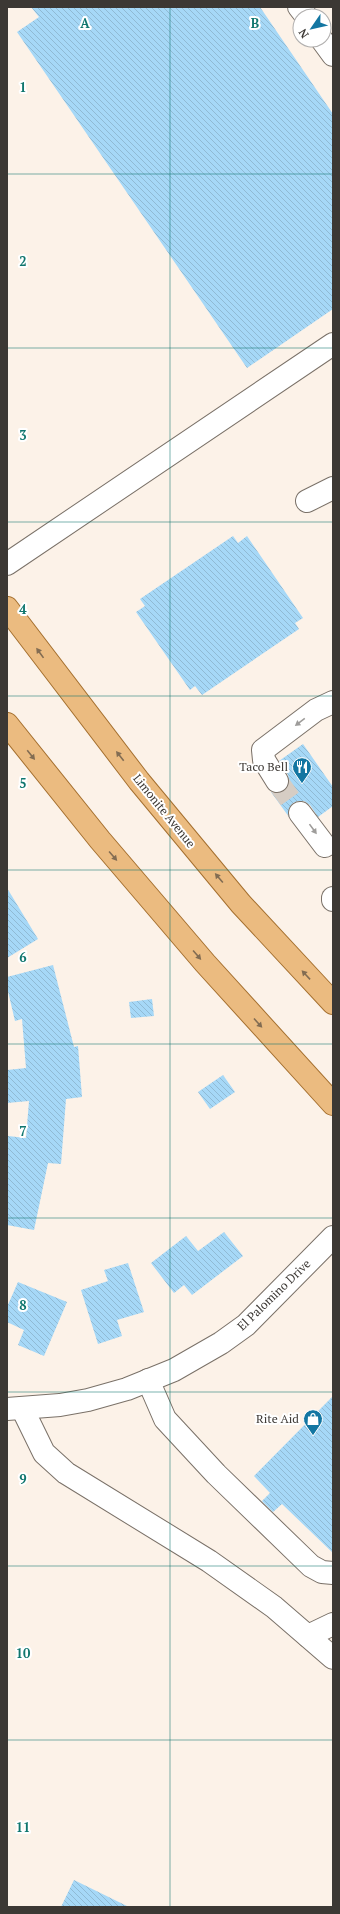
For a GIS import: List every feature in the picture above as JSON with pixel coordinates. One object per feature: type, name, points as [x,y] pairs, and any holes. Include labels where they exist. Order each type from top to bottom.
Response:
[{"type":"main road","name":"Limonite Avenue","points":[[7,608],[159,806],[241,904],[333,1004]]},
{"type":"main road","points":[[7,724],[100,840],[205,963],[333,1104]]},
{"type":"street","points":[[7,564],[333,344]]},
{"type":"street","points":[[307,501],[333,488]]},
{"type":"street","points":[[277,781],[264,760],[263,750],[316,710],[333,702]]},
{"type":"street","points":[[300,813],[325,846]]},
{"type":"street","name":"El Palomino Drive","points":[[15,1408],[60,1405],[88,1400],[127,1389],[174,1370],[214,1347],[246,1325],[333,1237]]},
{"type":"street","points":[[148,1380],[165,1419],[216,1474],[311,1566],[322,1572],[333,1573]]},
{"type":"street","points":[[15,1408],[44,1453],[66,1473],[209,1561],[274,1607],[333,1658]]},
{"type":"street","points":[[308,1636],[333,1624]]},
{"type":"building","points":[[31,7],[260,7],[333,114],[333,309],[247,368],[17,32],[39,17]]},
{"type":"building","points":[[233,536],[238,543],[247,536],[303,618],[295,623],[299,629],[202,695],[195,686],[190,690],[136,612],[145,606],[140,599]]},
{"type":"building","name":"Taco Bell","points":[[303,744],[333,787],[333,806],[318,817],[310,805],[304,801],[298,801],[293,803],[289,808],[289,817],[271,792],[283,792],[288,787],[288,775],[279,761]]},
{"type":"building","points":[[7,888],[38,939],[7,958]]},
{"type":"building","points":[[53,965],[74,1047],[78,1046],[82,1097],[66,1099],[61,1164],[48,1163],[34,1230],[7,1225],[8,1136],[26,1138],[29,1101],[7,1103],[7,1070],[26,1068],[22,1019],[15,1021],[7,987],[7,977]]},
{"type":"building","points":[[152,999],[154,1016],[131,1018],[129,1002]]},
{"type":"building","points":[[223,1075],[235,1092],[210,1109],[198,1092]]},
{"type":"building","points":[[224,1232],[243,1256],[192,1295],[184,1285],[174,1293],[151,1263],[186,1236],[198,1251]]},
{"type":"building","points":[[128,1263],[144,1312],[117,1320],[122,1336],[98,1344],[81,1290],[108,1281],[104,1270]]},
{"type":"building","points":[[18,1282],[67,1302],[44,1356],[18,1345],[24,1330],[7,1322],[7,1307]]},
{"type":"building","name":"Rite Aid","points":[[333,1396],[333,1553],[282,1504],[273,1512],[262,1501],[270,1493],[254,1476]]},
{"type":"building","points":[[74,1880],[129,1907],[61,1907]]},
{"type":"tunnel","points":[[277,781],[300,813]]},
{"type":"place","name":"Taco Bell","points":[[302,784]]},
{"type":"place","name":"Rite Aid","points":[[313,1436]]}]
